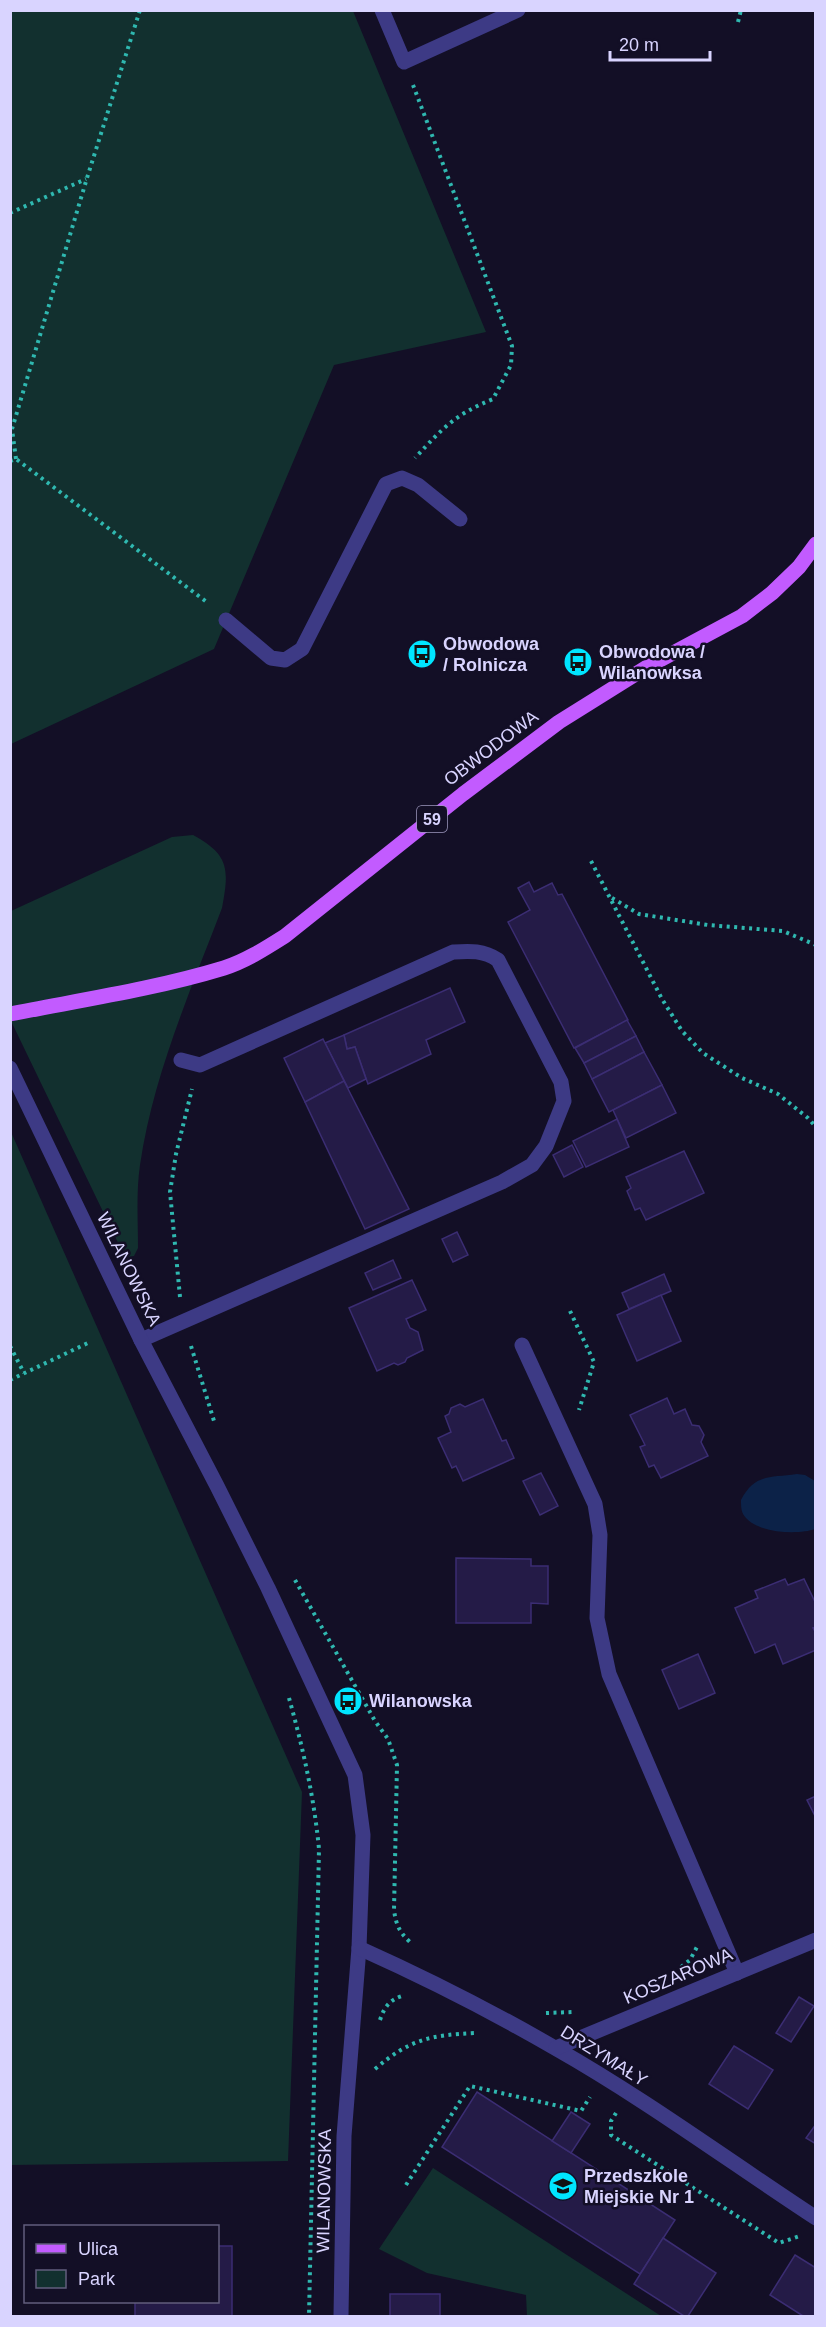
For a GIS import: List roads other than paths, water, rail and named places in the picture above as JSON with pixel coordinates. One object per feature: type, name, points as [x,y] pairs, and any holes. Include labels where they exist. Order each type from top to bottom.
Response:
[{"type":"main road","name":"OBWODOWA","points":[[10,1014],[131,990],[225,968],[259,953],[285,936],[463,794],[559,722],[647,667],[742,616],[799,567],[816,544]]},
{"type":"street","points":[[382,10],[404,62],[518,10]]},
{"type":"street","points":[[226,620],[271,658],[285,660],[302,649],[386,484],[402,478],[418,485],[460,519]]},
{"type":"street","points":[[141,1340],[502,1182],[532,1165],[546,1146],[564,1101],[561,1082],[498,960],[488,953],[473,951],[453,952],[200,1065],[181,1059]]},
{"type":"street","name":"WILANOWSKA","points":[[10,1068],[141,1340],[268,1588],[355,1775],[363,1836],[359,1948],[344,2136],[340,2316]]},
{"type":"street","points":[[522,1345],[596,1504],[600,1535],[597,1618],[609,1674],[736,1973]]},
{"type":"street","name":"KOSZAROWA","points":[[556,2048],[816,1940]]},
{"type":"street","name":"DRZYMAŁY","points":[[359,1948],[426,1977],[556,2048],[816,2218]]},
{"type":"water","points":[[805,1475],[815,1481],[815,1529],[799,1532],[769,1530],[752,1523],[744,1516],[741,1500],[752,1485],[764,1478]]},
{"type":"place","name":"Obwodowa / Rolnicza","points":[[422,654]]},
{"type":"place","name":"Obwodowa / Wilanowksa","points":[[578,662]]},
{"type":"place","name":"Wilanowska","points":[[348,1701]]},
{"type":"place","name":"Przedszkole Miejskie Nr 1","points":[[563,2186]]}]
